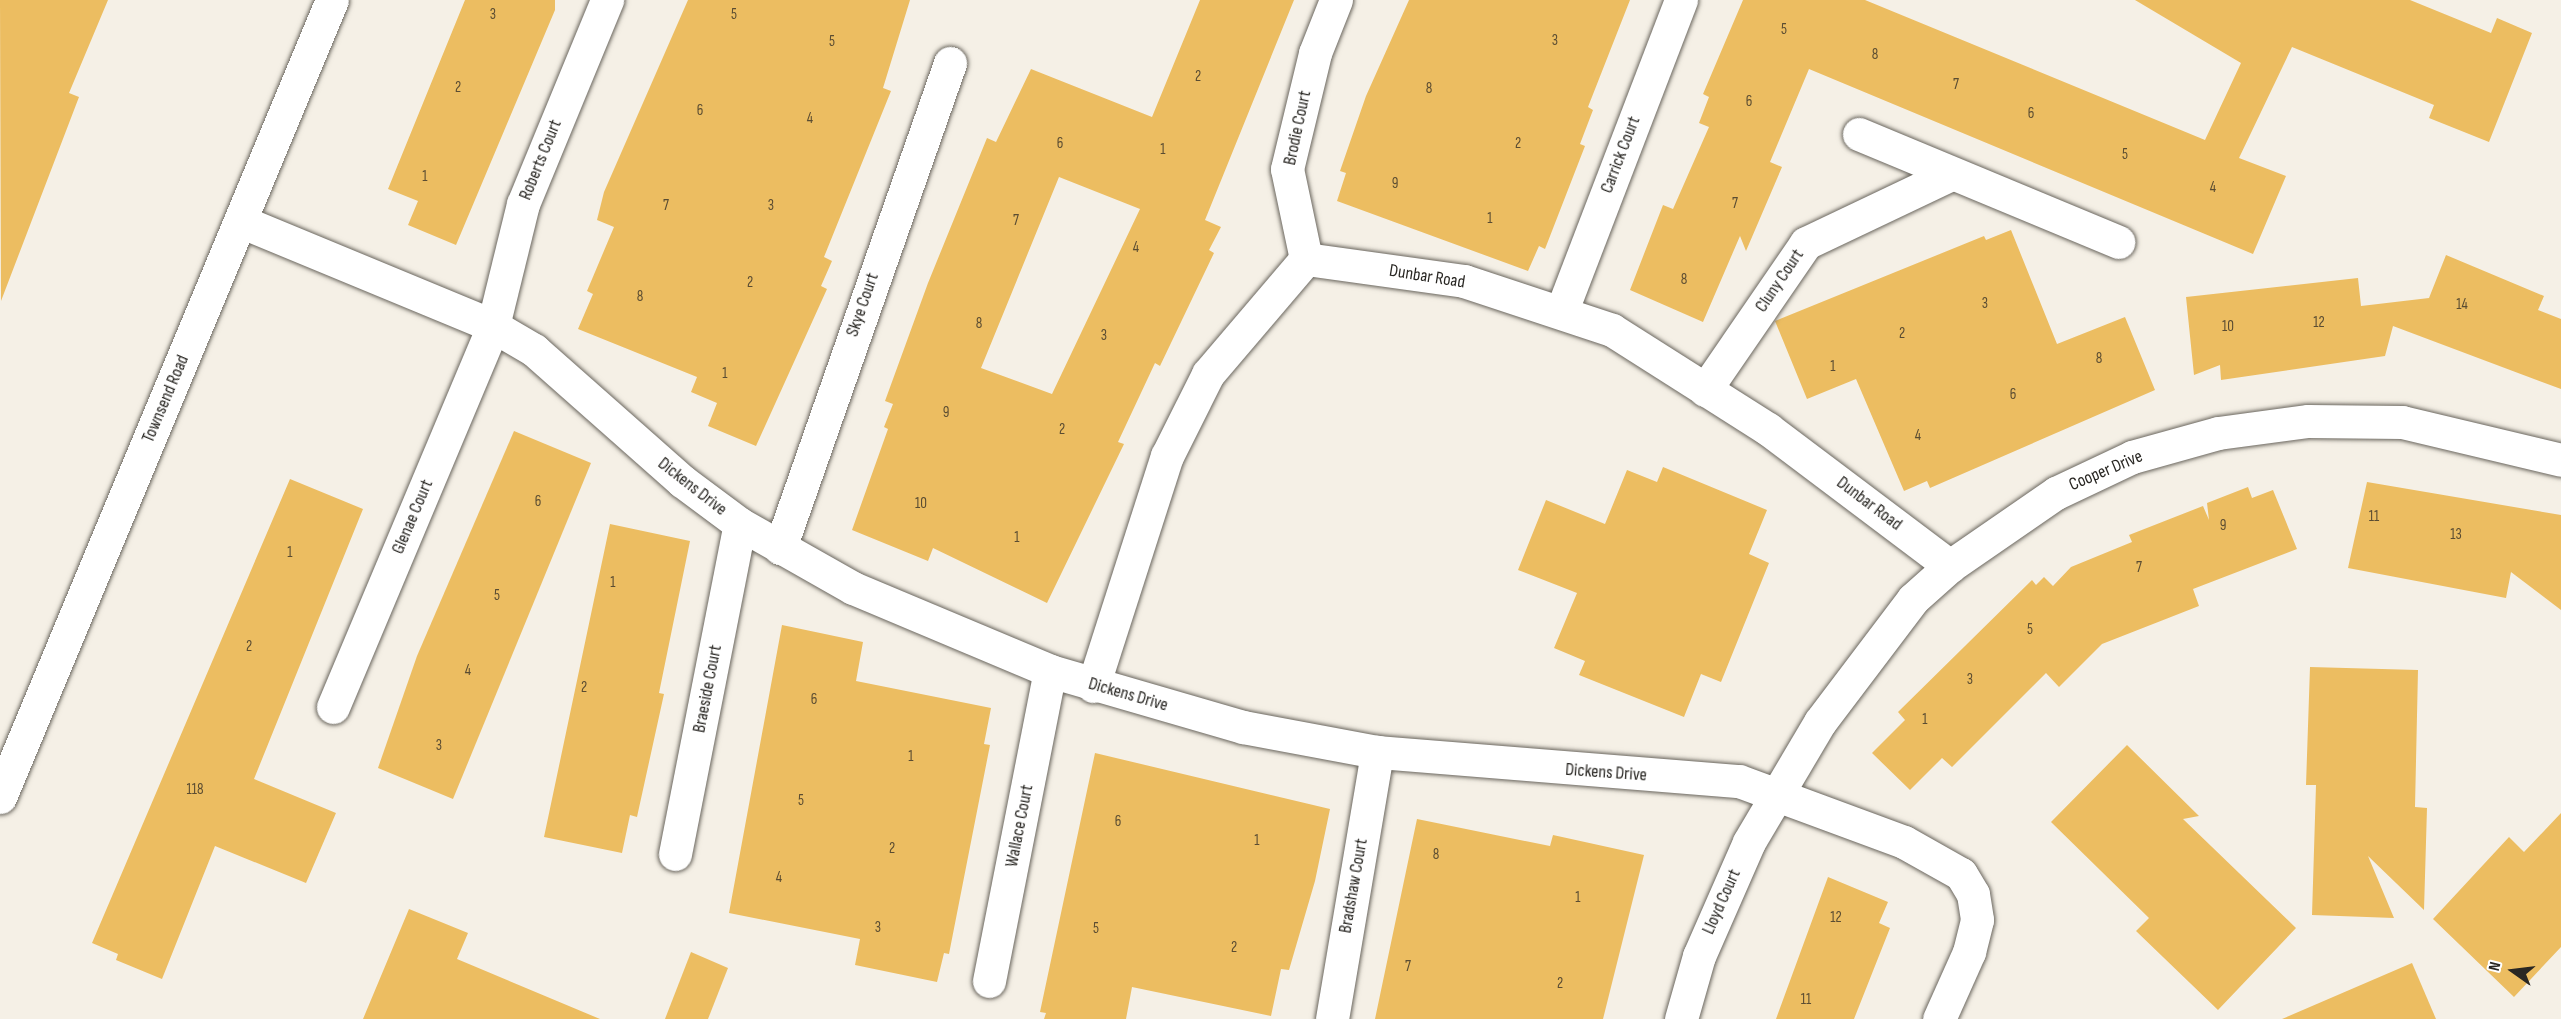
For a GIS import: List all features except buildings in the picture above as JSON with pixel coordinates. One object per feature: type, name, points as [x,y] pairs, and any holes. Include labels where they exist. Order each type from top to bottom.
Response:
[{"type":"street","name":"Townsend Road","points":[[0,797],[332,0]]},
{"type":"street","name":"Roberts Court","points":[[494,326],[523,204],[607,0]]},
{"type":"street","name":"Brodie Court","points":[[1306,259],[1287,169],[1315,52],[1336,0]]},
{"type":"street","name":"Carrick Court","points":[[1562,310],[1681,0]]},
{"type":"street","name":"Skye Court","points":[[780,548],[950,63]]},
{"type":"street","points":[[1859,134],[1949,175],[2118,242]]},
{"type":"street","name":"Cluny Court","points":[[1705,390],[1806,243],[1949,175]]},
{"type":"street","name":"Dickens Drive","points":[[240,221],[494,326],[534,350],[666,468],[740,524],[780,548],[929,624],[1050,671],[1093,686],[1243,727],[1377,752],[1739,781],[1778,791],[1904,842],[1961,874],[1973,894],[1977,920],[1969,952],[1938,1019]]},
{"type":"street","name":"Dunbar Road","points":[[1306,259],[1464,281],[1562,310],[1612,330],[1768,429],[1950,566]]},
{"type":"street","points":[[1093,686],[1177,436],[1208,374],[1306,259]]},
{"type":"street","name":"Glenae Court","points":[[333,707],[494,326]]},
{"type":"street","name":"Cooper Drive","points":[[1778,791],[1861,666],[1913,599],[1950,566],[2056,493],[2132,457],[2218,434],[2308,421],[2402,422],[2561,460]]},
{"type":"street","name":"Braeside Court","points":[[675,854],[740,524]]},
{"type":"street","name":"Wallace Court","points":[[989,981],[1050,671]]},
{"type":"street","name":"Bradshaw Court","points":[[1332,1019],[1377,752]]},
{"type":"street","name":"Lloyd Court","points":[[1681,1019],[1722,899],[1778,791]]}]
